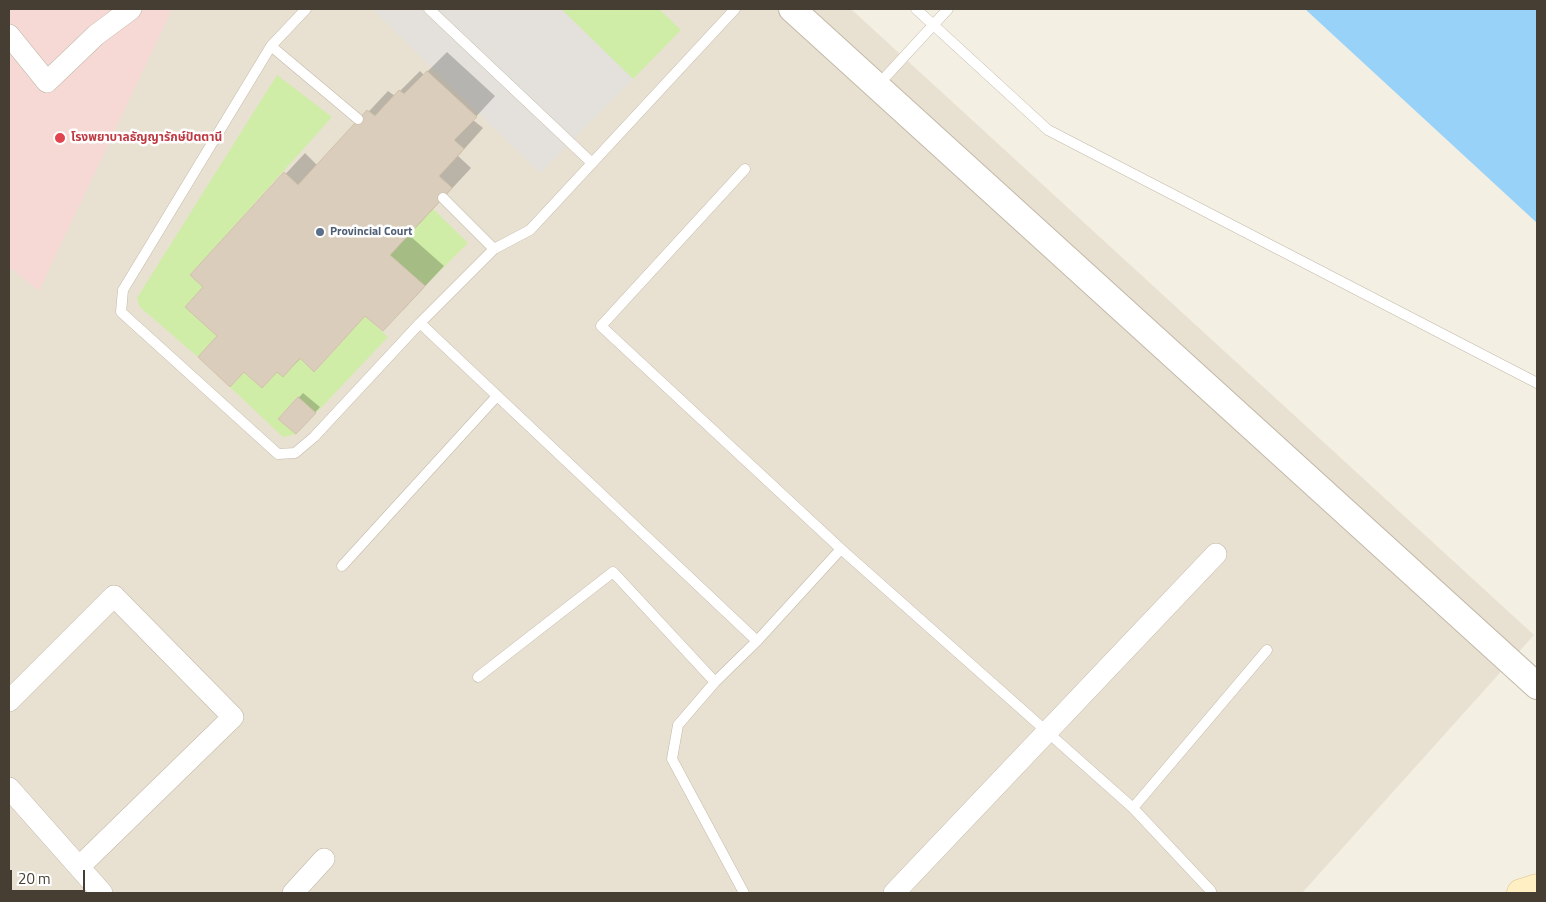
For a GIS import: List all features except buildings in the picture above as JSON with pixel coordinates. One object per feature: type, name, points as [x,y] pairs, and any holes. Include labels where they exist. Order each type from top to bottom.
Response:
[{"type":"main road","points":[[1521,893],[1537,888]]},
{"type":"street","points":[[9,35],[47,82],[96,35],[131,9]]},
{"type":"street","points":[[792,9],[1537,686]]},
{"type":"street","points":[[894,893],[1216,554]]},
{"type":"street","points":[[9,701],[114,596],[233,717],[79,867]]},
{"type":"street","points":[[9,788],[102,893]]},
{"type":"street","points":[[293,893],[324,859]]},
{"type":"lane","points":[[306,9],[271,46],[123,290],[121,312],[278,454],[294,453],[314,437],[420,323],[494,249],[530,230],[735,9]]},
{"type":"lane","points":[[429,9],[592,163]]},
{"type":"lane","points":[[916,9],[1048,130],[1537,383]]},
{"type":"lane","points":[[877,86],[948,9]]},
{"type":"lane","points":[[271,46],[358,120]]},
{"type":"lane","points":[[745,169],[601,326],[841,549],[1134,808],[1211,891]]},
{"type":"lane","points":[[443,198],[494,249]]},
{"type":"lane","points":[[420,323],[757,641]]},
{"type":"lane","points":[[342,566],[497,396]]},
{"type":"lane","points":[[744,893],[672,759],[678,725],[715,682],[757,641],[841,549]]},
{"type":"lane","points":[[478,677],[613,572],[715,682]]},
{"type":"lane","points":[[1134,808],[1267,650]]},
{"type":"shaded area","points":[[9,9],[851,9],[1534,635],[1302,893],[9,893]]},
{"type":"shaded area","name":"โรงพยาบาลธัญญารักษ์ปัตตานี","points":[[9,9],[172,9],[39,291],[9,267]]},
{"type":"shaded area","points":[[372,9],[561,9],[633,79],[540,173]]},
{"type":"green space","points":[[561,9],[659,9],[681,30],[633,79]]},
{"type":"green space","points":[[277,75],[332,117],[190,275],[203,287],[217,336],[198,357],[140,307],[137,298]]},
{"type":"green space","points":[[433,209],[468,243],[425,286],[390,255]]},
{"type":"green space","points":[[365,316],[388,337],[316,413],[297,397],[278,419],[296,434],[283,437],[230,387],[244,372],[262,388],[277,372],[283,377],[300,358],[315,372]]},
{"type":"water","points":[[1305,9],[1537,9],[1537,223]]},
{"type":"place","name":"โรงพยาบาลธัญญารักษ์ปัตตานี","points":[[60,138]]},
{"type":"place","name":"Provincial Court","points":[[320,232]]}]
